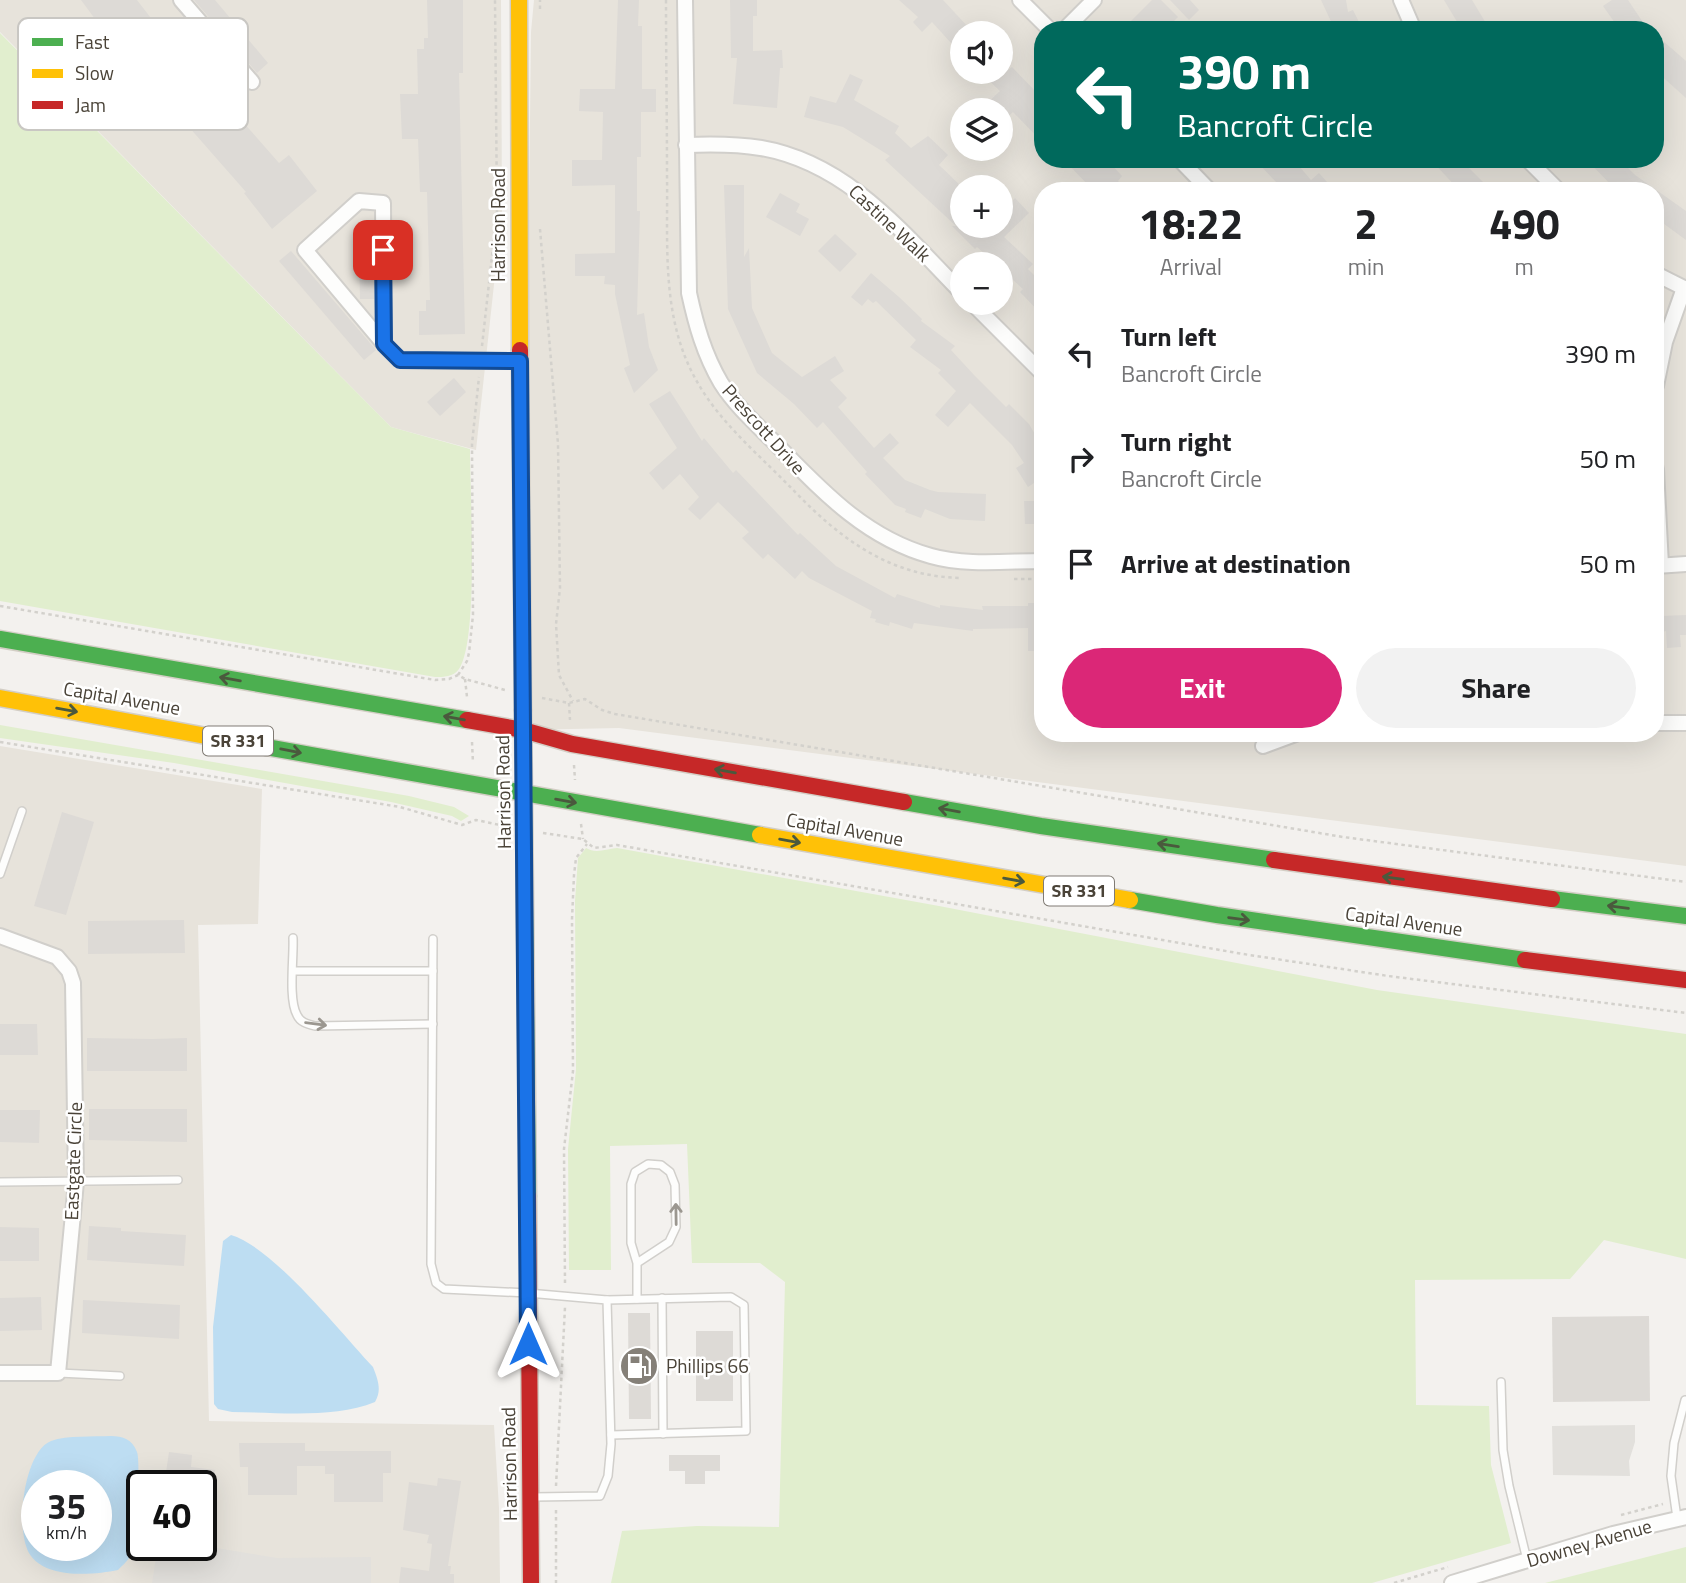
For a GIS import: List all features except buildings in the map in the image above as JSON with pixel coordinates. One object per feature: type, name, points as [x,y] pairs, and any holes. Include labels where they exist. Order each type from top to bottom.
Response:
[{"type":"main road","name":"Harrison Road","points":[[519,0],[531,1583]]},
{"type":"main road","name":"Capital Avenue","points":[[0,639],[523,730],[572,744],[1041,826],[1462,888],[1686,916]]},
{"type":"main road","name":"Capital Avenue","points":[[0,698],[524,794],[1217,915],[1501,957],[1686,980]]},
{"type":"street","points":[[181,0],[197,18]]},
{"type":"street","name":"Prescott Drive","points":[[685,0],[689,293],[697,329],[721,383],[737,404],[838,506],[884,538],[935,557],[976,561],[1034,561]]},
{"type":"street","points":[[1020,0],[1041,21]]},
{"type":"street","points":[[1073,21],[1094,0]]},
{"type":"street","points":[[1401,0],[1410,21]]},
{"type":"street","points":[[248,77],[252,82]]},
{"type":"street","name":"Castine Walk","points":[[686,145],[762,148],[783,153],[830,173],[875,204],[950,281]]},
{"type":"street","points":[[1188,168],[1201,182]]},
{"type":"street","points":[[1536,168],[1550,182]]},
{"type":"street","points":[[384,344],[383,203],[359,201],[305,250],[384,344],[400,360],[520,361]]},
{"type":"street","points":[[1664,278],[1685,288],[1664,347]]},
{"type":"street","points":[[984,315],[1034,365]]},
{"type":"street","points":[[1664,566],[1686,564]]},
{"type":"street","points":[[1664,723],[1686,723]]},
{"type":"street","points":[[1263,746],[1274,742]]},
{"type":"street","name":"Eastgate Circle","points":[[0,936],[57,957],[69,971],[74,1005],[76,1182],[58,1373]]},
{"type":"street","points":[[0,1373],[58,1373]]},
{"type":"street","name":"Downey Avenue","points":[[1452,1583],[1613,1534],[1682,1518]]},
{"type":"lane","points":[[0,874],[22,811]]},
{"type":"lane","points":[[293,938],[293,997],[296,1014],[303,1022],[315,1026],[433,1024]]},
{"type":"lane","points":[[433,939],[431,1264],[436,1283],[451,1290],[607,1300],[731,1297],[744,1305],[746,1431],[611,1435]]},
{"type":"lane","points":[[294,971],[433,971]]},
{"type":"lane","points":[[636,1299],[637,1263],[631,1242],[631,1184],[635,1172],[648,1164],[661,1165],[670,1172],[675,1185],[676,1227],[670,1242],[637,1263]]},
{"type":"lane","points":[[0,1182],[178,1180]]},
{"type":"lane","points":[[662,1298],[663,1434]]},
{"type":"lane","points":[[530,1497],[600,1496],[608,1476],[611,1435],[607,1300]]},
{"type":"lane","points":[[58,1373],[120,1376]]},
{"type":"lane","points":[[1501,1382],[1503,1450],[1527,1560]]},
{"type":"lane","points":[[1682,1518],[1671,1476],[1674,1443],[1685,1400]]},
{"type":"path","points":[[0,606],[435,680],[458,675],[467,662],[473,615],[472,444],[497,211],[495,0]]},
{"type":"path","points":[[540,11],[541,0]]},
{"type":"path","points":[[666,0],[668,286],[677,336],[693,376],[717,412],[836,533],[860,548],[904,568],[927,574],[967,578]]},
{"type":"path","points":[[540,224],[558,444],[560,588],[556,624],[559,675],[573,701]]},
{"type":"path","points":[[1005,579],[1034,579]]},
{"type":"path","points":[[458,675],[465,679],[475,785]]},
{"type":"path","points":[[1686,882],[1329,835],[615,714],[602,710],[585,699],[569,703],[577,803],[583,839],[594,848],[617,845],[1388,976],[1686,1013]]},
{"type":"path","points":[[0,742],[400,807],[462,825],[476,820]]},
{"type":"path","points":[[556,1583],[556,1497],[566,1296],[564,1149],[573,1071],[574,875],[576,858],[587,844]]},
{"type":"shaded area","points":[[0,0],[501,0],[502,211],[476,450],[391,427],[97,130],[248,130],[248,18],[18,18],[18,50],[0,32]]},
{"type":"shaded area","points":[[534,0],[1686,0],[1686,866],[619,728],[523,730],[531,32]]},
{"type":"shaded area","points":[[0,746],[262,789],[258,924],[198,925],[209,1421],[494,1425],[500,1583],[0,1583]]},
{"type":"shaded area","points":[[1635,1425],[1635,1442],[1629,1461],[1630,1476],[1553,1475],[1552,1426]]},
{"type":"shaded area","points":[[217,1548],[277,1558],[371,1557],[371,1583],[152,1583],[155,1561],[217,1561]]},
{"type":"green space","points":[[0,33],[18,51],[18,130],[96,130],[391,427],[470,449],[472,564],[465,653],[459,669],[445,677],[0,601]]},
{"type":"green space","points":[[0,725],[409,796],[454,807],[469,816],[461,821],[452,816],[391,802],[174,763],[0,738]]},
{"type":"green space","points":[[586,848],[597,851],[617,848],[939,906],[1377,990],[1686,1034],[1686,1259],[1604,1240],[1570,1279],[1415,1280],[1416,1405],[1489,1406],[1491,1465],[1511,1543],[1372,1583],[611,1583],[622,1531],[697,1526],[779,1527],[785,1282],[760,1263],[692,1263],[687,1144],[610,1146],[611,1270],[569,1270],[568,1149],[576,1069],[575,901],[578,858]]},
{"type":"green space","points":[[1686,1547],[1686,1583],[1545,1583]]},
{"type":"water","points":[[231,1235],[248,1243],[286,1273],[373,1367],[379,1389],[375,1402],[323,1413],[232,1412],[218,1409],[214,1404],[213,1327],[223,1241]]},
{"type":"water","points":[[115,1436],[127,1439],[137,1452],[138,1470],[126,1470],[127,1561],[118,1570],[72,1574],[48,1569],[37,1561],[112,1561],[112,1470],[30,1470],[41,1448],[51,1441],[72,1437]]},
{"type":"traffic: fast","points":[[0,639],[467,720]]},
{"type":"traffic: fast","points":[[523,710],[528,1196]]},
{"type":"traffic: fast","points":[[266,747],[760,835]]},
{"type":"traffic: fast","points":[[904,802],[1041,826],[1274,860]]},
{"type":"traffic: fast","points":[[1552,899],[1686,916]]},
{"type":"traffic: fast","points":[[1130,900],[1525,960]]},
{"type":"traffic: slow","points":[[519,0],[520,350]]},
{"type":"traffic: slow","points":[[0,698],[266,747]]},
{"type":"traffic: slow","points":[[760,835],[1130,900]]},
{"type":"traffic: jam","points":[[520,350],[523,710]]},
{"type":"traffic: jam","points":[[467,720],[523,730],[572,744],[904,802]]},
{"type":"traffic: jam","points":[[1274,860],[1552,899]]},
{"type":"traffic: jam","points":[[1525,960],[1686,980]]},
{"type":"traffic: jam","points":[[528,1196],[531,1583]]},
{"type":"place","name":"Phillips 66","points":[[639,1366]]},
{"type":"route","points":[[383,250],[384,344],[400,360],[520,361],[528,1344]]}]
